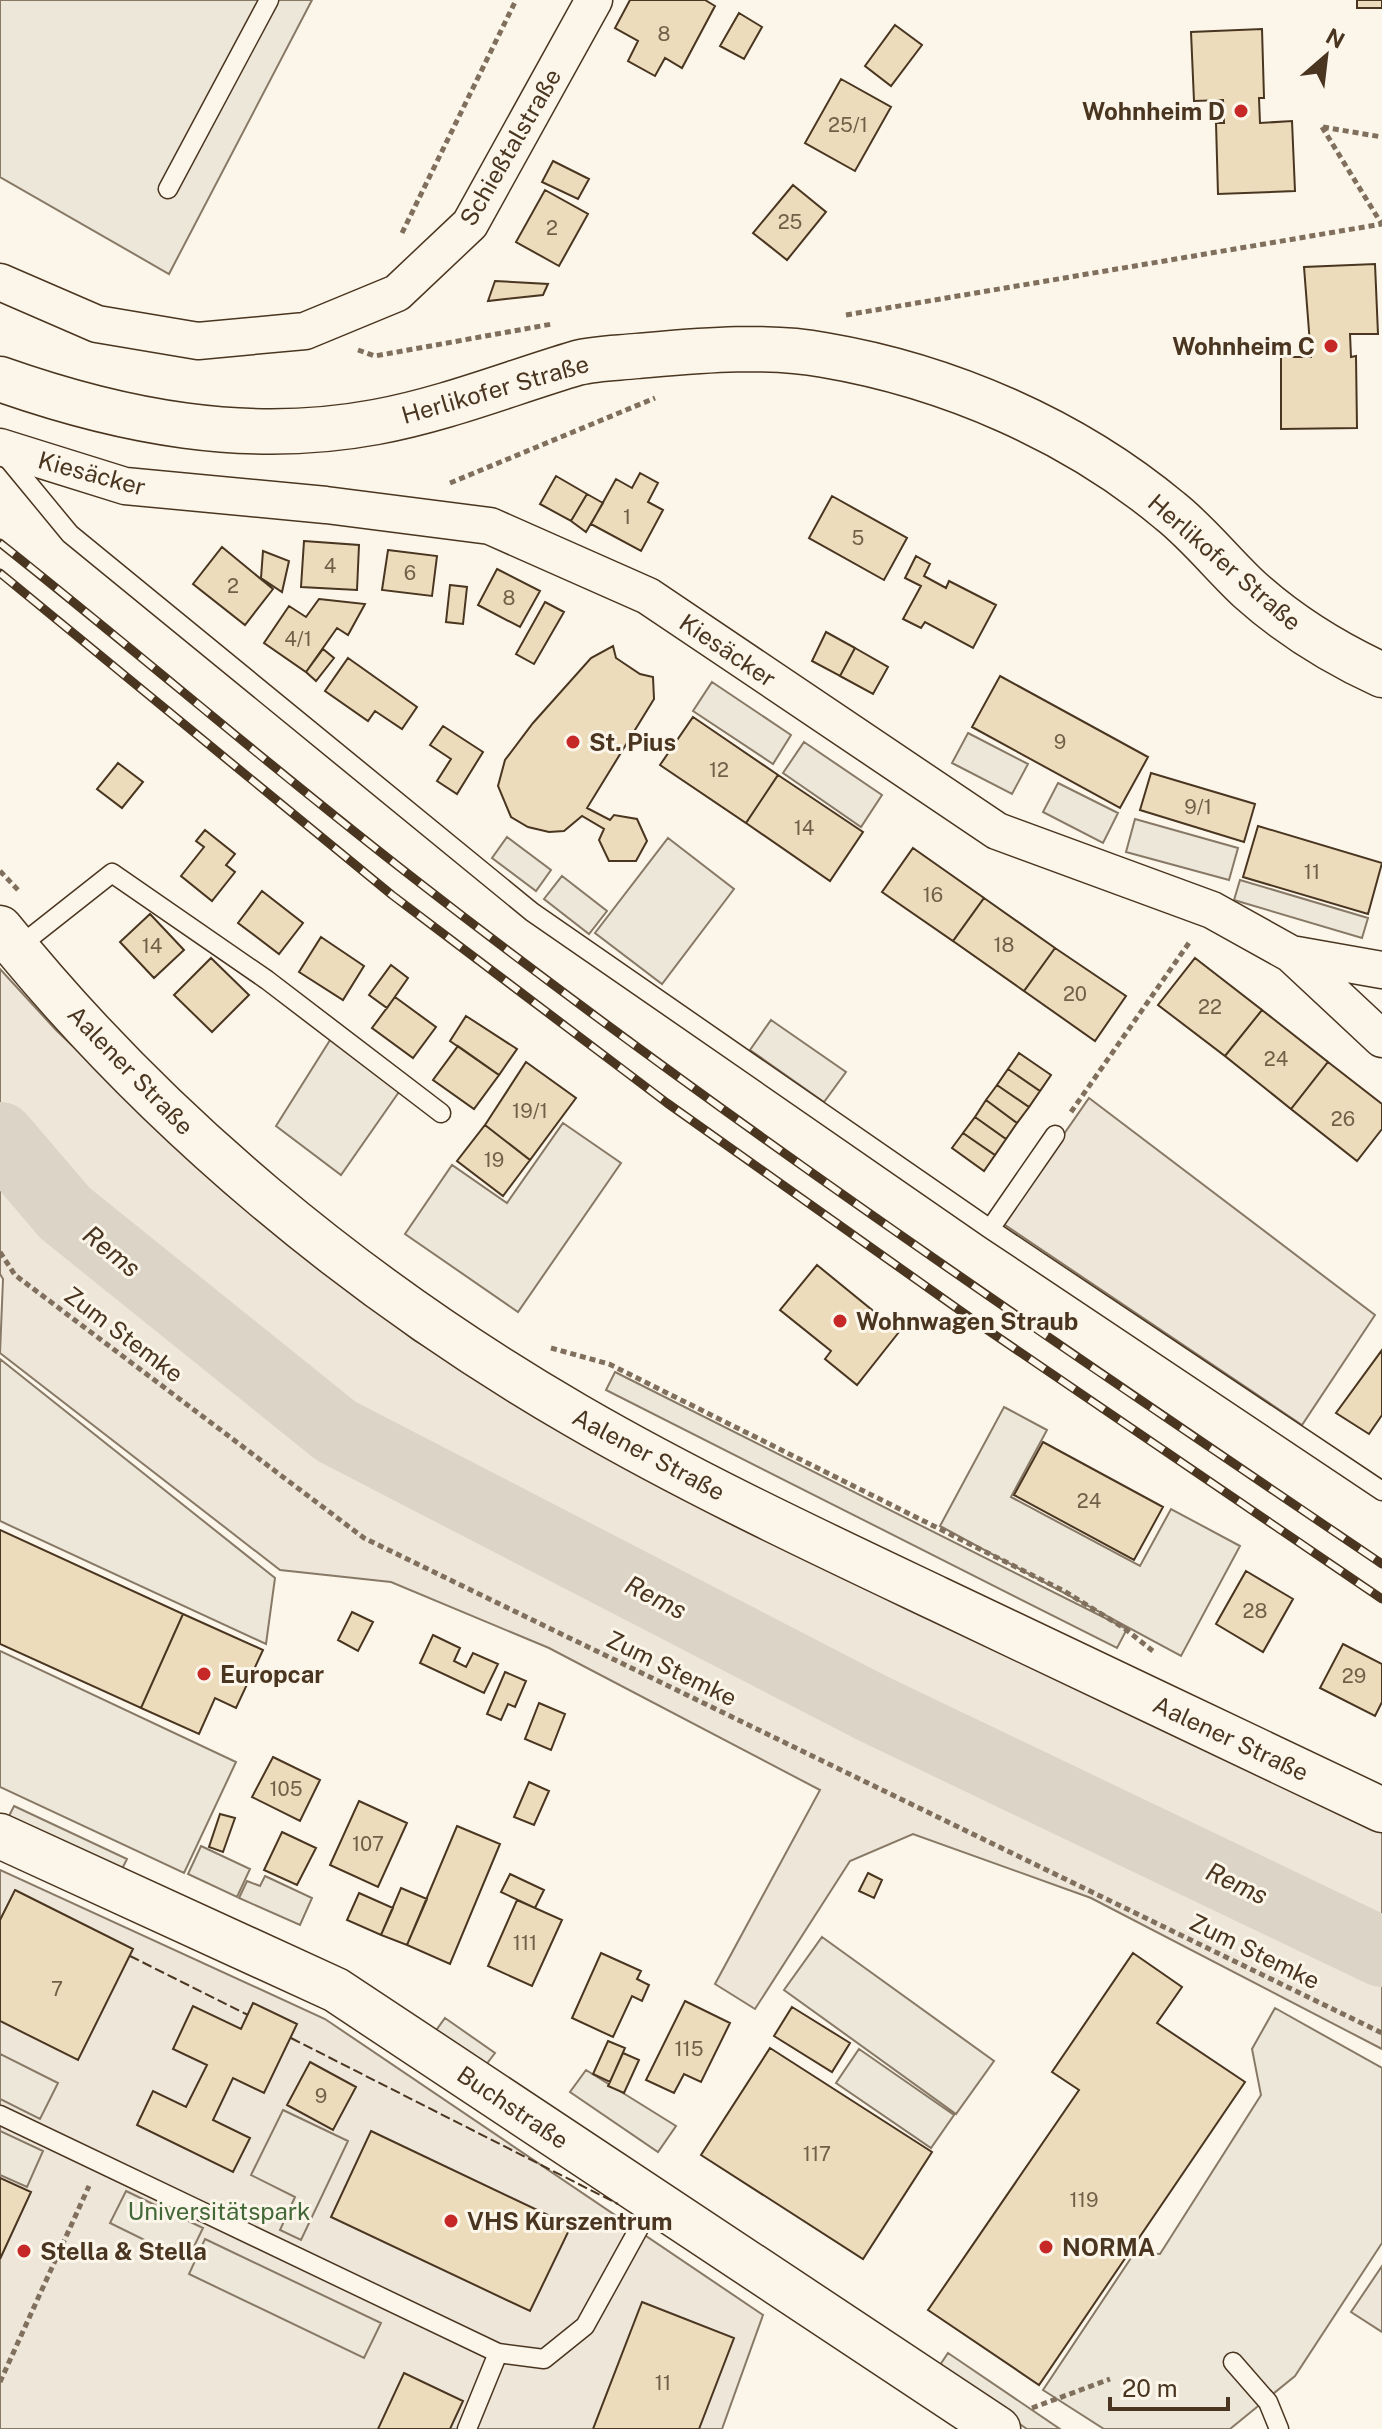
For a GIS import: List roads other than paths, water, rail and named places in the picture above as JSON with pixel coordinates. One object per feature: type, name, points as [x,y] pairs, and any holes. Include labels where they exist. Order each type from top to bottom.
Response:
[{"type":"main road","name":"Herlikofer Straße","points":[[0,379],[56,399],[136,419],[210,431],[305,431],[375,422],[470,400],[582,361],[705,350],[822,354],[919,377],[1015,414],[1086,452],[1171,511],[1252,592],[1332,652],[1382,675]]},
{"type":"main road","name":"Aalener Straße","points":[[8,938],[167,1110],[244,1181],[386,1289],[573,1414],[684,1475],[829,1547],[1382,1810]]},
{"type":"main road","name":"Buchstraße","points":[[0,1836],[336,1990],[994,2426]]},
{"type":"street","name":"Schießtalstraße","points":[[0,282],[97,324],[198,341],[305,331],[397,293],[470,224],[594,0]]},
{"type":"street","name":"Kiesäcker","points":[[0,448],[125,486],[425,516],[490,526],[648,596],[997,831],[1212,910],[1291,954],[1382,1039]]},
{"type":"street","points":[[1291,954],[1382,970]]},
{"type":"lane","points":[[168,189],[269,0]]},
{"type":"lane","points":[[0,448],[70,534],[532,912],[990,1229],[1382,1491]]},
{"type":"lane","name":"Aalener Straße","points":[[8,938],[112,873],[267,980],[441,1113]]},
{"type":"lane","points":[[990,1229],[1055,1135]]},
{"type":"lane","points":[[0,2115],[498,2353],[544,2359],[585,2326],[654,2201]]},
{"type":"lane","points":[[467,2429],[498,2353]]},
{"type":"lane","points":[[1233,2362],[1268,2402],[1279,2429]]},
{"type":"waterway","name":"Rems","points":[[0,1137],[65,1213],[336,1431],[872,1708],[1382,1952]]},
{"type":"railway","points":[[0,543],[363,839],[653,1058],[894,1230],[1382,1564]]},
{"type":"railway","points":[[0,573],[392,895],[667,1103],[989,1331],[1382,1599]]},
{"type":"place","name":"Wohnheim D","points":[[1241,111]]},
{"type":"place","name":"Wohnheim C","points":[[1331,346]]},
{"type":"place","name":"St. Pius","points":[[573,742]]},
{"type":"place","name":"Wohnwagen Straub","points":[[840,1321]]},
{"type":"place","name":"Europcar","points":[[204,1674]]},
{"type":"place","name":"VHS Kurszentrum","points":[[451,2221]]},
{"type":"place","name":"NORMA","points":[[1046,2247]]},
{"type":"place","name":"Stella & Stella","points":[[24,2251]]},
{"type":"park label","name":"Universitätspark","points":[[219,2211]]}]
